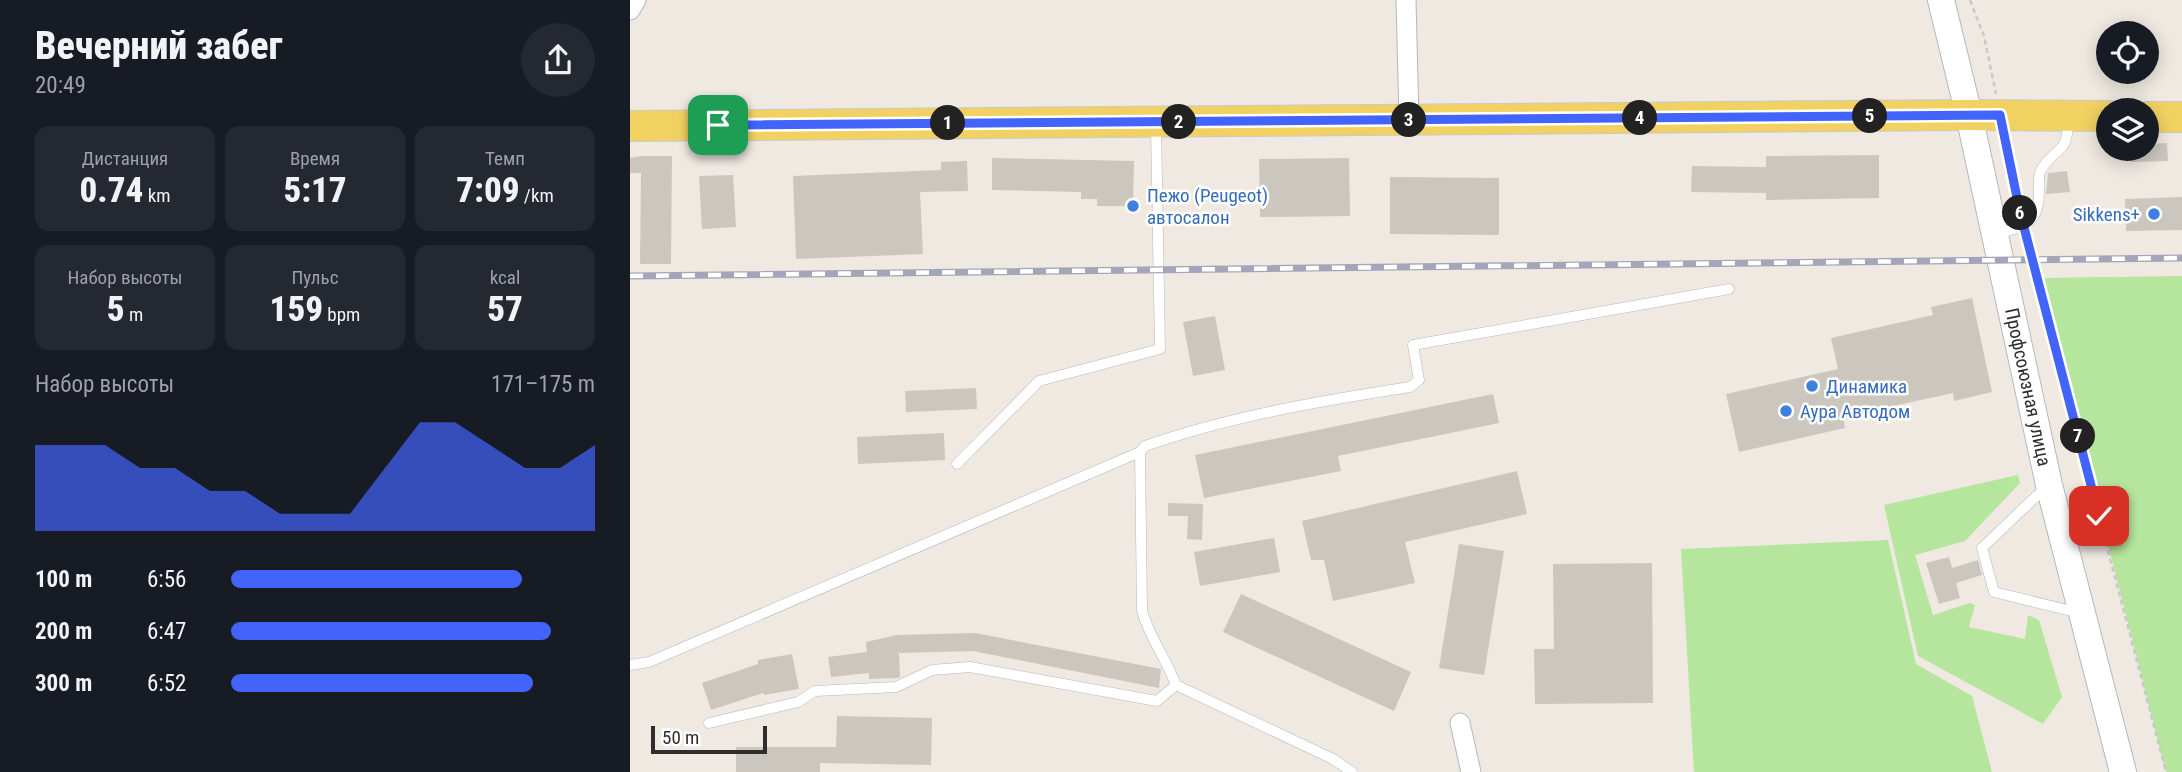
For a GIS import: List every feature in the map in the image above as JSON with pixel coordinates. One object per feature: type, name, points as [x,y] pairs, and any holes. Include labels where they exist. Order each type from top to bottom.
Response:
[{"type":"main road","name":"Профсоюзная улица","points":[[1941,0],[1969,115],[2049,485],[2123,772]]},
{"type":"main road","points":[[630,126],[2096,116]]},
{"type":"main road","points":[[2159,117],[2182,117]]},
{"type":"street","points":[[630,10],[636,0]]},
{"type":"street","points":[[1406,0],[1409,120]]},
{"type":"street","points":[[1461,723],[1471,772]]},
{"type":"lane","points":[[1995,235],[2023,226],[2032,220],[2039,207],[2039,172],[2062,149],[2068,137],[2068,116]]},
{"type":"lane","points":[[957,464],[1039,381],[1160,349],[1156,122]]},
{"type":"lane","points":[[630,665],[649,662],[1140,452],[1145,446],[1210,425],[1306,403],[1410,387],[1419,380],[1413,345],[1728,289]]},
{"type":"lane","points":[[1140,452],[1142,610],[1145,622],[1167,661],[1176,685],[1333,759],[1352,772]]},
{"type":"lane","points":[[2049,485],[1982,548],[1994,592],[2082,613]]},
{"type":"lane","points":[[709,723],[798,702],[815,691],[896,687],[932,670],[970,667],[1157,701],[1176,685]]},
{"type":"path","points":[[1970,0],[1984,36],[2023,226],[2166,772]]},
{"type":"green space","points":[[2182,276],[2182,772],[2166,772],[2040,278]]},
{"type":"green space","points":[[2018,475],[2020,483],[1965,541],[1915,555],[1933,615],[1970,603],[1975,605],[1969,627],[2025,639],[2028,615],[2039,620],[2062,697],[2043,724],[1918,656],[1884,505]]},
{"type":"green space","points":[[1888,540],[1916,664],[1972,696],[1992,772],[1694,772],[1681,549]]},
{"type":"building","points":[[2159,143],[2167,143],[2168,161],[2131,162],[2159,161]]},
{"type":"building","points":[[1879,155],[1879,198],[1766,200],[1766,193],[1691,192],[1692,166],[1766,167],[1766,156]]},
{"type":"building","points":[[672,156],[671,264],[640,264],[641,173],[630,173],[630,158]]},
{"type":"building","points":[[992,158],[1134,161],[1133,206],[1097,206],[1097,199],[1081,199],[1081,192],[992,190]]},
{"type":"building","points":[[1349,158],[1350,216],[1260,217],[1259,159]]},
{"type":"building","points":[[967,161],[968,191],[920,192],[923,254],[796,259],[793,176],[941,170],[941,162]]},
{"type":"building","points":[[2067,171],[2070,192],[2046,194],[2048,173]]},
{"type":"building","points":[[733,175],[736,227],[702,229],[699,176]]},
{"type":"building","points":[[1390,177],[1499,178],[1499,235],[1390,234]]},
{"type":"building","name":"Sikkens+","points":[[2182,197],[2182,230],[2126,231],[2125,199]]},
{"type":"building","points":[[1972,298],[1992,392],[1954,401],[1953,393],[1843,417],[1845,428],[1739,452],[1726,394],[1838,369],[1831,338],[1933,315],[1931,307]]},
{"type":"building","points":[[1215,316],[1225,370],[1193,376],[1183,322]]},
{"type":"building","points":[[976,388],[977,409],[906,412],[905,391]]},
{"type":"building","points":[[1493,394],[1499,423],[1338,456],[1341,471],[1204,498],[1195,455]]},
{"type":"building","points":[[944,433],[945,460],[858,464],[857,437]]},
{"type":"building","points":[[1517,471],[1527,514],[1405,542],[1415,583],[1333,601],[1324,560],[1311,560],[1302,521]]},
{"type":"building","points":[[1168,503],[1203,504],[1202,540],[1187,539],[1188,516],[1168,516]]},
{"type":"building","points":[[1274,538],[1280,572],[1200,586],[1194,552]]},
{"type":"building","points":[[1459,544],[1504,551],[1484,675],[1439,668]]},
{"type":"building","points":[[1949,557],[1952,568],[1978,560],[1982,575],[1956,583],[1960,598],[1939,604],[1926,563]]},
{"type":"building","points":[[1652,563],[1653,703],[1535,704],[1534,649],[1554,649],[1553,564]]},
{"type":"building","points":[[1241,594],[1411,672],[1394,711],[1223,632]]},
{"type":"building","points":[[975,633],[1161,669],[1159,688],[973,651],[899,653],[898,678],[869,679],[869,673],[831,677],[828,657],[867,652],[866,642],[897,635]]},
{"type":"building","points":[[792,654],[799,689],[763,693],[711,710],[702,683],[758,664],[758,660]]},
{"type":"building","points":[[837,716],[932,718],[931,765],[820,763],[820,772],[736,772],[736,747],[836,747]]},
{"type":"railway","points":[[630,276],[2182,258]]},
{"type":"place","name":"Пежо (Peugeot) автосалон","points":[[1133,206]]},
{"type":"place","name":"Sikkens+","points":[[2154,214]]},
{"type":"place","name":"Динамика","points":[[1812,386]]},
{"type":"place","name":"Аура Автодом","points":[[1786,411]]},
{"type":"route","points":[[718,125],[2000,115],[2020,212],[2099,516]]}]
